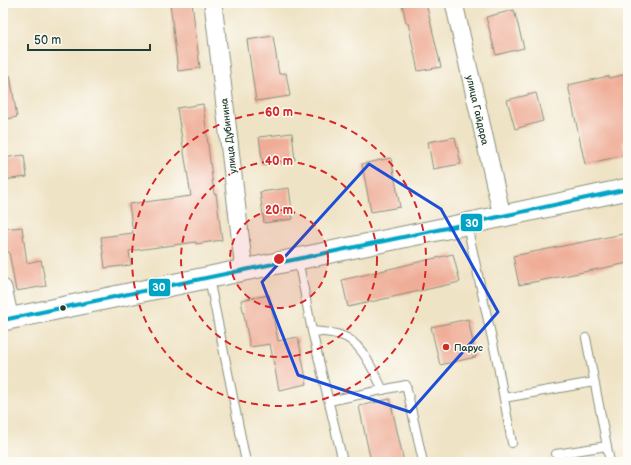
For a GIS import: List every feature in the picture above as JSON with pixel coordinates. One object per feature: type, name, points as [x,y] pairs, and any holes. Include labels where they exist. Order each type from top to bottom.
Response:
[{"type":"street","name":"улица Дубинина","points":[[213,3],[244,270]]},
{"type":"street","name":"улица Гайдара","points":[[454,3],[502,216]]},
{"type":"street","points":[[3,288],[6,319],[209,278],[628,189]]},
{"type":"lane","points":[[466,224],[504,398],[512,443]]},
{"type":"lane","points":[[298,258],[312,331],[343,462]]},
{"type":"lane","points":[[209,278],[246,462]]},
{"type":"lane","points":[[312,331],[340,334],[351,339],[359,347],[383,390]]},
{"type":"lane","points":[[586,338],[610,462]]},
{"type":"lane","points":[[504,398],[594,382]]},
{"type":"lane","points":[[328,401],[406,385],[424,462]]},
{"type":"lane","points":[[556,454],[607,446]]},
{"type":"highlighted area","points":[[369,164],[441,209],[498,312],[410,412],[298,375],[262,282]]},
{"type":"building","points":[[170,3],[192,3],[200,68],[178,71]]},
{"type":"building","points":[[402,3],[426,3],[441,67],[418,71],[408,23],[406,23]]},
{"type":"building","points":[[514,10],[524,48],[496,55],[486,17]]},
{"type":"building","points":[[273,36],[279,74],[286,73],[290,96],[256,101],[247,40]]},
{"type":"building","points":[[628,74],[628,142],[623,142],[626,155],[585,164],[568,85],[609,76],[609,78]]},
{"type":"building","points":[[10,75],[17,117],[3,120],[3,76]]},
{"type":"building","points":[[536,93],[543,121],[515,129],[507,100]]},
{"type":"building","points":[[203,104],[214,194],[216,194],[222,240],[129,251],[131,265],[105,268],[101,237],[133,233],[129,204],[191,196],[177,108]]},
{"type":"building","points":[[292,133],[295,160],[263,165],[259,137]]},
{"type":"building","points":[[455,137],[461,164],[433,169],[428,142]]},
{"type":"building","points":[[24,155],[27,177],[3,180],[3,158]]},
{"type":"building","points":[[391,158],[400,207],[371,212],[362,164]]},
{"type":"building","points":[[289,188],[293,219],[264,223],[260,192]]},
{"type":"building","points":[[22,227],[27,263],[41,260],[46,286],[16,291],[9,252],[3,253],[3,229]]},
{"type":"building","points":[[628,233],[628,263],[519,285],[513,256]]},
{"type":"building","points":[[453,254],[460,282],[348,307],[342,280]]},
{"type":"building","points":[[269,295],[278,341],[298,337],[307,384],[279,390],[270,344],[250,347],[241,300]]},
{"type":"building","points":[[468,319],[476,357],[440,365],[431,327]]},
{"type":"building","points":[[390,399],[404,462],[371,462],[359,406]]},
{"type":"transit line","name":"30","points":[[3,320],[628,189]]},
{"type":"place","name":"Парус","points":[[446,347]]}]
